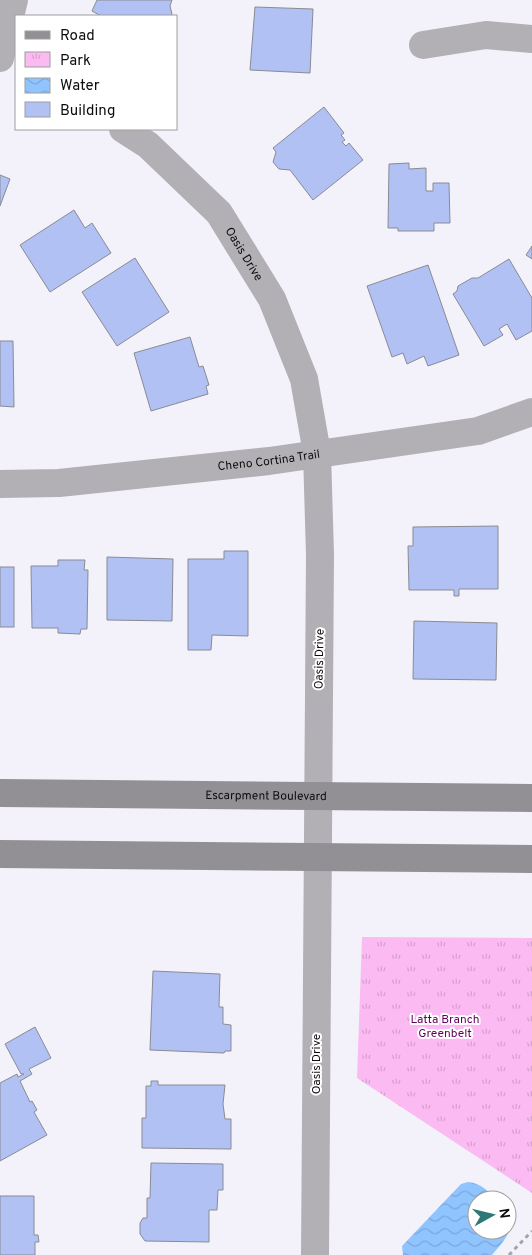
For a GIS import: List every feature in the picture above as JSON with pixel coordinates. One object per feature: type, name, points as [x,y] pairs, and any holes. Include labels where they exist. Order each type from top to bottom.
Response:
[{"type":"main road","name":"Escarpment Boulevard","points":[[0,793],[532,798]]},
{"type":"main road","points":[[0,854],[532,859]]},
{"type":"street","points":[[14,0],[0,58],[15,66]]},
{"type":"street","points":[[423,44],[486,35],[532,40]]},
{"type":"street","name":"Oasis Drive","points":[[125,130],[148,145],[219,213],[272,299],[304,379],[317,453],[320,554],[320,796],[315,1255]]},
{"type":"street","name":"Cheno Cortina Trail","points":[[0,484],[59,483],[269,461],[478,431],[532,412]]},
{"type":"path","points":[[509,1255],[532,1231]]},
{"type":"green space","name":"Latta Branch Greenbelt","points":[[362,937],[532,938],[532,1193],[357,1078]]},
{"type":"water","points":[[473,1183],[486,1190],[467,1190],[467,1240],[504,1240],[500,1246],[492,1255],[403,1255],[402,1246],[461,1184]]},
{"type":"building","points":[[97,0],[172,0],[170,6],[172,15],[99,15],[92,11]]},
{"type":"building","points":[[255,7],[313,9],[310,73],[250,70]]},
{"type":"building","points":[[324,107],[344,133],[341,135],[345,140],[342,142],[346,146],[349,143],[363,160],[313,200],[290,170],[279,169],[273,162],[276,152],[273,148]]},
{"type":"building","points":[[409,163],[409,169],[426,168],[426,191],[433,191],[433,183],[449,183],[450,223],[434,223],[434,231],[398,231],[398,228],[388,228],[389,164]]},
{"type":"building","points":[[0,175],[10,179],[0,206]]},
{"type":"building","points":[[74,210],[85,228],[92,223],[111,253],[50,292],[20,245]]},
{"type":"building","points":[[532,246],[532,259],[526,255]]},
{"type":"building","points":[[135,258],[169,312],[117,346],[82,292]]},
{"type":"building","points":[[509,259],[532,298],[532,331],[516,340],[507,324],[499,329],[503,335],[484,346],[453,294],[457,291],[458,286],[472,278],[478,278]]},
{"type":"building","points":[[428,265],[459,355],[428,366],[424,356],[407,364],[403,353],[392,357],[367,286]]},
{"type":"building","points":[[190,337],[199,367],[203,366],[209,385],[206,386],[208,394],[151,411],[134,353]]},
{"type":"building","points":[[0,341],[13,341],[14,407],[0,406]]},
{"type":"building","points":[[498,526],[498,589],[459,589],[459,596],[454,596],[454,590],[409,590],[408,546],[413,546],[413,527]]},
{"type":"building","points":[[224,551],[248,551],[248,636],[212,635],[211,650],[188,650],[188,559],[224,559]]},
{"type":"building","points":[[107,557],[173,559],[172,621],[107,620]]},
{"type":"building","points":[[58,560],[85,560],[84,570],[88,570],[87,629],[81,629],[80,634],[58,633],[58,628],[32,628],[31,566],[58,566]]},
{"type":"building","points":[[0,567],[14,567],[14,627],[0,627]]},
{"type":"building","points":[[414,621],[497,623],[496,680],[413,679]]},
{"type":"building","points":[[153,971],[220,974],[219,1007],[223,1007],[223,1024],[231,1025],[231,1051],[225,1051],[224,1053],[150,1050]]},
{"type":"building","points":[[35,1027],[51,1058],[29,1069],[32,1074],[20,1081],[30,1102],[32,1101],[37,1110],[34,1112],[47,1135],[0,1161],[0,1083],[17,1074],[18,1077],[24,1074],[21,1074],[5,1044]]},
{"type":"building","points":[[151,1081],[158,1081],[158,1085],[225,1085],[223,1104],[225,1119],[231,1119],[231,1149],[142,1148],[142,1118],[146,1118],[146,1086],[151,1086]]},
{"type":"building","points":[[151,1163],[223,1164],[223,1190],[218,1190],[217,1210],[209,1210],[209,1242],[145,1241],[140,1234],[140,1223],[143,1218],[147,1218],[147,1198],[150,1198]]},
{"type":"building","points":[[0,1196],[34,1196],[34,1235],[38,1235],[39,1242],[35,1242],[35,1255],[0,1255]]}]
